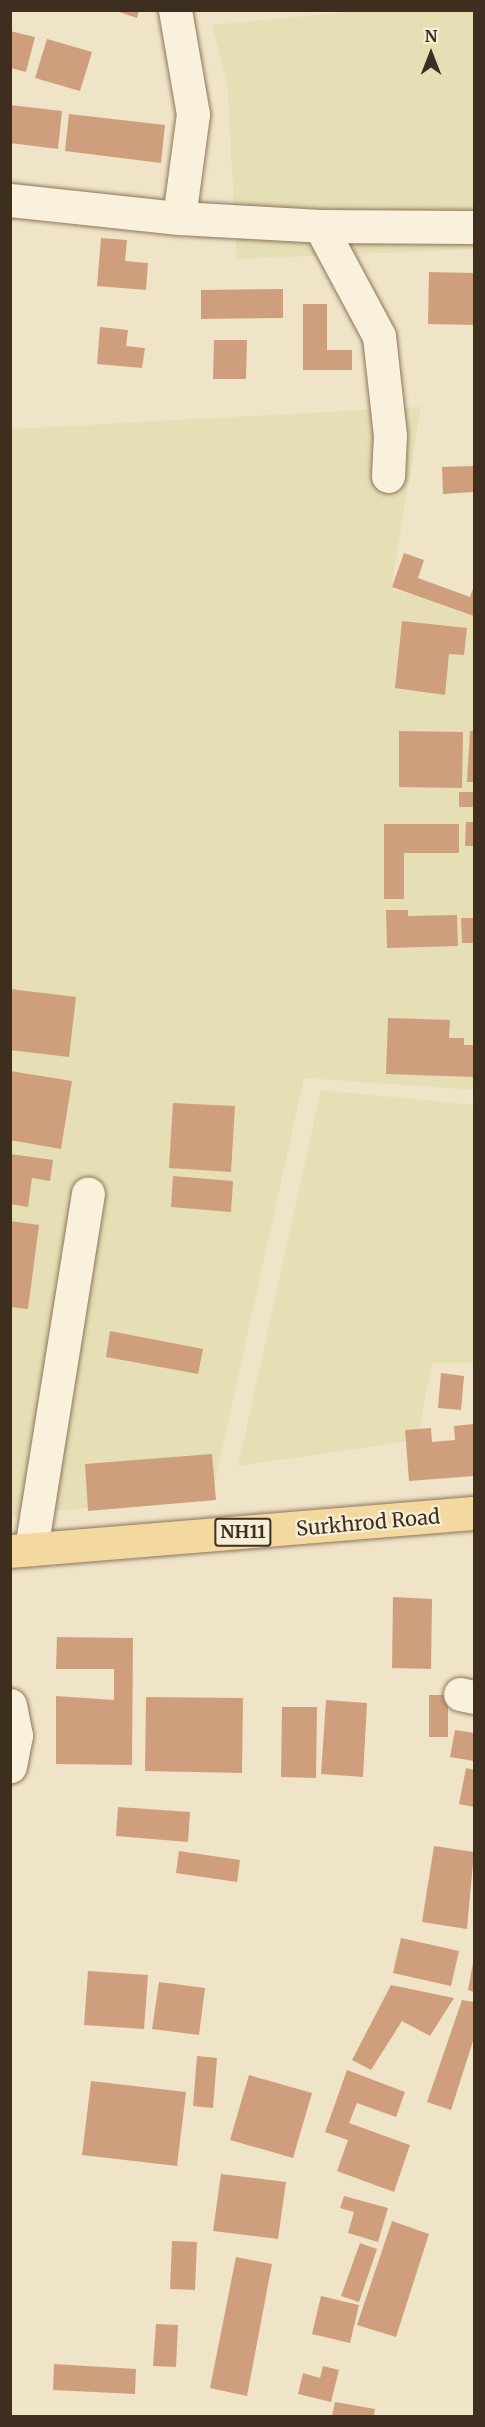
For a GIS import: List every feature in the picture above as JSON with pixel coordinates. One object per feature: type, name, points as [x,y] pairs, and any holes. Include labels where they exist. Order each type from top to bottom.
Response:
[{"type":"main road","name":"Surkhrod Road","points":[[21,1550],[474,1513]]},
{"type":"street","points":[[175,10],[193,114],[179,218]]},
{"type":"street","points":[[10,200],[179,218],[320,226],[474,227]]},
{"type":"street","points":[[320,226],[379,336],[390,435],[388,476]]},
{"type":"street","points":[[21,1550],[88,1194]]},
{"type":"street","points":[[10,1705],[16,1735],[10,1766]]},
{"type":"shaded area","points":[[357,11],[474,11],[474,249],[237,259],[227,81],[212,25]]},
{"type":"shaded area","points":[[421,407],[391,589],[474,612],[474,1090],[304,1078],[212,1495],[11,1516],[11,429]]},
{"type":"shaded area","points":[[321,1090],[474,1105],[474,1363],[432,1363],[417,1440],[238,1466]]},
{"type":"building","points":[[113,10],[139,10],[137,18]]},
{"type":"building","points":[[10,31],[35,37],[26,72],[10,68]]},
{"type":"building","points":[[47,39],[92,52],[80,91],[35,78]]},
{"type":"building","points":[[10,105],[62,111],[58,149],[10,143]]},
{"type":"building","points":[[69,114],[165,125],[161,163],[65,151]]},
{"type":"building","points":[[101,238],[127,240],[125,261],[148,263],[146,290],[97,286]]},
{"type":"building","points":[[429,272],[474,273],[474,325],[428,324]]},
{"type":"building","points":[[283,289],[283,318],[201,319],[201,290]]},
{"type":"building","points":[[303,304],[327,304],[327,350],[352,350],[352,370],[303,370]]},
{"type":"building","points":[[100,327],[128,330],[126,346],[145,348],[142,368],[97,364]]},
{"type":"building","points":[[214,340],[247,340],[246,379],[213,379]]},
{"type":"building","points":[[474,466],[474,492],[443,494],[442,467]]},
{"type":"building","points":[[404,553],[424,560],[418,578],[470,597],[474,586],[474,616],[392,587]]},
{"type":"building","points":[[402,621],[467,628],[464,655],[449,654],[445,695],[395,688]]},
{"type":"building","points":[[399,731],[463,732],[462,788],[399,787]]},
{"type":"building","points":[[470,731],[474,731],[474,782],[467,782]]},
{"type":"building","points":[[459,792],[474,792],[474,807],[459,807]]},
{"type":"building","points":[[466,822],[474,822],[474,846],[465,846]]},
{"type":"building","points":[[384,824],[459,824],[459,853],[404,853],[404,899],[384,899]]},
{"type":"building","points":[[386,910],[408,910],[408,916],[457,915],[458,946],[387,948]]},
{"type":"building","points":[[461,918],[474,918],[474,943],[462,943]]},
{"type":"building","points":[[10,989],[76,997],[69,1057],[10,1050]]},
{"type":"building","points":[[388,1018],[450,1020],[449,1038],[464,1038],[464,1045],[474,1045],[474,1077],[386,1074]]},
{"type":"building","points":[[10,1071],[72,1081],[61,1149],[10,1140]]},
{"type":"building","points":[[173,1103],[235,1106],[231,1172],[169,1168]]},
{"type":"building","points":[[10,1154],[53,1160],[50,1181],[32,1178],[28,1207],[10,1204]]},
{"type":"building","points":[[173,1176],[233,1181],[231,1212],[171,1207]]},
{"type":"building","points":[[10,1221],[39,1225],[28,1309],[10,1307]]},
{"type":"building","points":[[110,1331],[203,1349],[198,1374],[106,1357]]},
{"type":"building","points":[[441,1373],[464,1376],[461,1410],[438,1408]]},
{"type":"building","points":[[474,1424],[474,1476],[409,1481],[405,1430],[431,1428],[432,1442],[455,1440],[454,1426]]},
{"type":"building","points":[[212,1454],[216,1500],[88,1511],[85,1464]]},
{"type":"building","points":[[393,1597],[432,1599],[431,1669],[392,1668]]},
{"type":"building","points":[[57,1637],[133,1638],[132,1765],[56,1764],[56,1696],[114,1700],[114,1669],[56,1669]]},
{"type":"building","points":[[429,1695],[448,1695],[448,1737],[429,1737]]},
{"type":"building","points":[[146,1697],[243,1698],[242,1773],[145,1771]]},
{"type":"building","points":[[326,1700],[367,1703],[363,1777],[321,1774]]},
{"type":"building","points":[[282,1707],[317,1707],[316,1778],[281,1777]]},
{"type":"building","points":[[455,1730],[474,1733],[474,1761],[450,1757]]},
{"type":"building","points":[[466,1768],[474,1770],[474,1807],[459,1804]]},
{"type":"building","points":[[118,1807],[190,1812],[188,1842],[116,1836]]},
{"type":"building","points":[[434,1846],[474,1852],[467,1929],[422,1922]]},
{"type":"building","points":[[179,1851],[240,1860],[237,1882],[176,1873]]},
{"type":"building","points":[[401,1938],[459,1951],[451,1986],[393,1973]]},
{"type":"building","points":[[474,1963],[474,1992],[468,1990]]},
{"type":"building","points":[[88,1971],[148,1975],[144,2029],[84,2025]]},
{"type":"building","points":[[159,1982],[205,1988],[199,2035],[152,2029]]},
{"type":"building","points":[[391,1985],[454,1998],[430,2036],[402,2021],[371,2070],[352,2060]]},
{"type":"building","points":[[462,2000],[474,2002],[474,2038],[451,2110],[427,2102]]},
{"type":"building","points":[[197,2056],[217,2058],[213,2108],[193,2106]]},
{"type":"building","points":[[347,2070],[405,2092],[396,2117],[357,2103],[349,2123],[410,2145],[394,2192],[337,2171],[348,2140],[325,2132]]},
{"type":"building","points":[[249,2075],[312,2093],[293,2158],[230,2140]]},
{"type":"building","points":[[91,2081],[186,2092],[177,2166],[82,2155]]},
{"type":"building","points":[[221,2174],[286,2182],[278,2239],[213,2231]]},
{"type":"building","points":[[344,2196],[388,2208],[378,2242],[348,2233],[354,2212],[340,2208]]},
{"type":"building","points":[[392,2221],[429,2234],[396,2337],[357,2325]]},
{"type":"building","points":[[172,2241],[197,2242],[195,2290],[170,2289]]},
{"type":"building","points":[[360,2243],[377,2249],[359,2302],[341,2296]]},
{"type":"building","points":[[236,2257],[272,2264],[247,2396],[210,2388]]},
{"type":"building","points":[[321,2296],[359,2305],[350,2343],[312,2334]]},
{"type":"building","points":[[156,2324],[178,2325],[176,2367],[153,2366]]},
{"type":"building","points":[[54,2364],[136,2369],[135,2394],[53,2390]]},
{"type":"building","points":[[323,2366],[339,2370],[331,2402],[298,2394],[303,2373],[320,2378]]},
{"type":"building","points":[[335,2402],[375,2409],[374,2416],[332,2416]]}]
